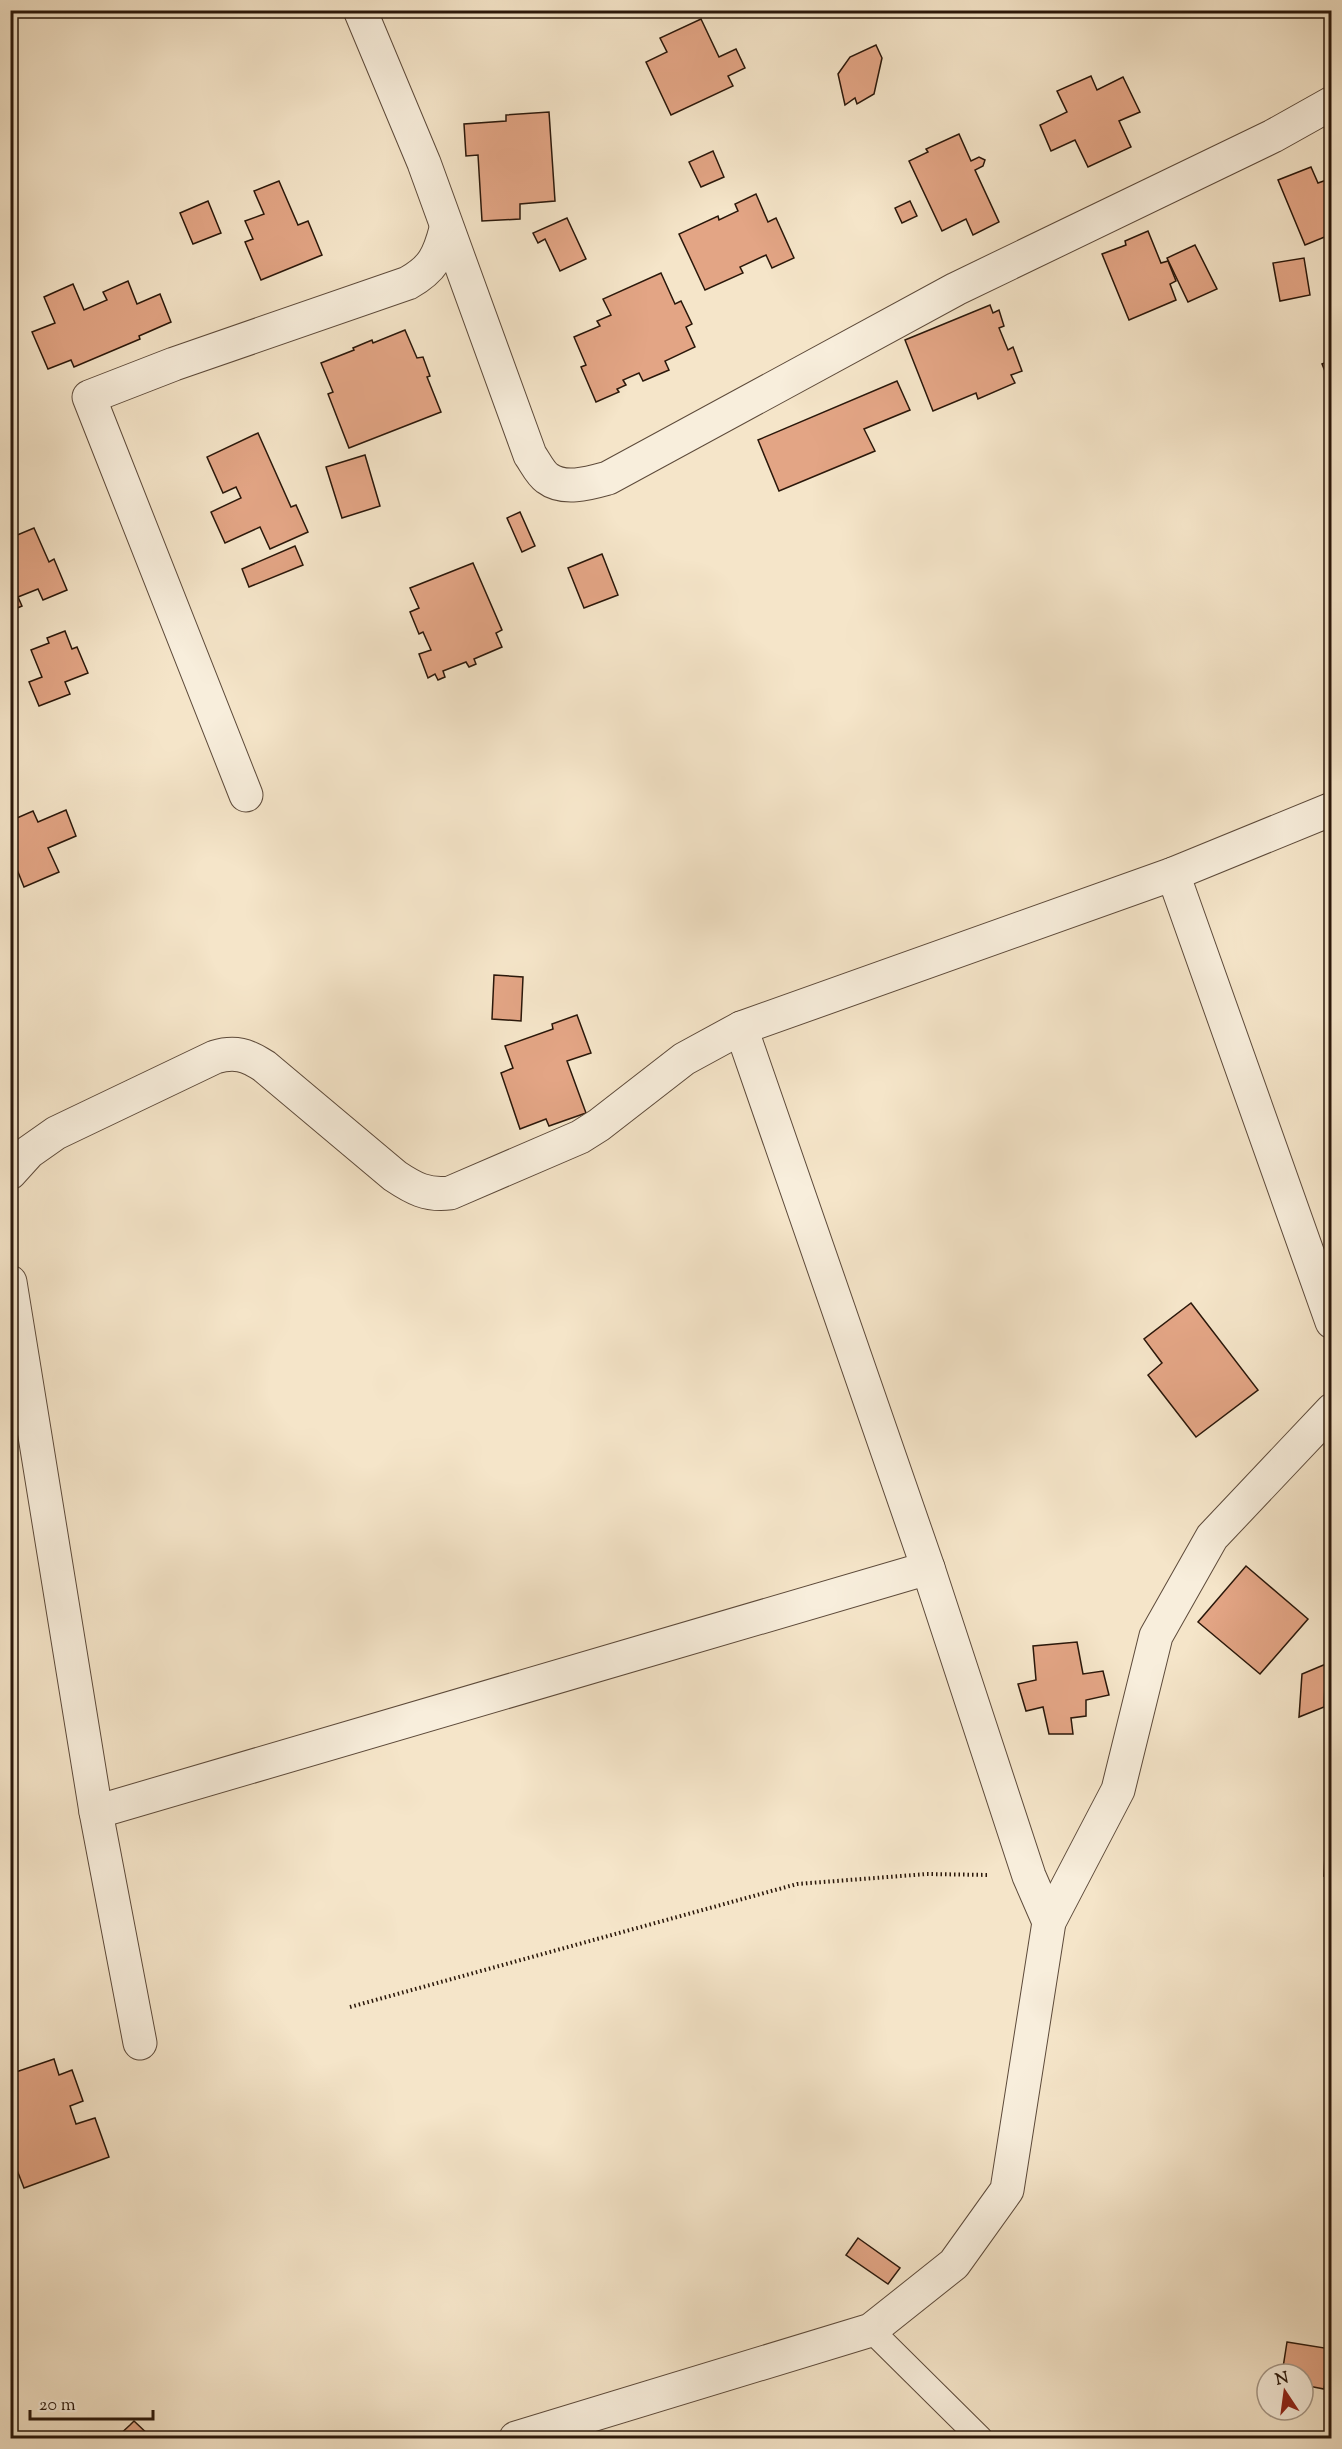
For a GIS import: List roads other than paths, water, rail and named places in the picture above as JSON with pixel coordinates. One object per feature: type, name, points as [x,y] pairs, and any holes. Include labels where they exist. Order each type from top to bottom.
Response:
[{"type":"street","points":[[360,10],[424,164],[530,455],[547,478],[562,484],[586,484],[608,478],[956,289],[1272,136],[1332,103]]},
{"type":"street","points":[[246,795],[88,397],[174,364],[408,283],[424,274],[434,262],[442,247],[446,229]]},
{"type":"street","points":[[10,1173],[29,1152],[56,1133],[216,1056],[229,1053],[242,1054],[264,1066],[395,1176],[415,1189],[433,1194],[450,1192],[580,1137],[599,1125],[684,1059],[741,1028],[1173,874],[1332,809]]},
{"type":"street","points":[[1173,874],[1332,1322]]},
{"type":"street","points":[[741,1028],[928,1568],[1029,1876],[1049,1922]]},
{"type":"street","points":[[10,1282],[96,1812],[140,2043]]},
{"type":"street","points":[[516,2439],[871,2330],[954,2264],[1007,2190],[1049,1922],[1118,1790],[1156,1636],[1212,1537],[1332,1410]]},
{"type":"street","points":[[96,1812],[928,1568]]},
{"type":"lane","points":[[871,2330],[980,2439]]}]
